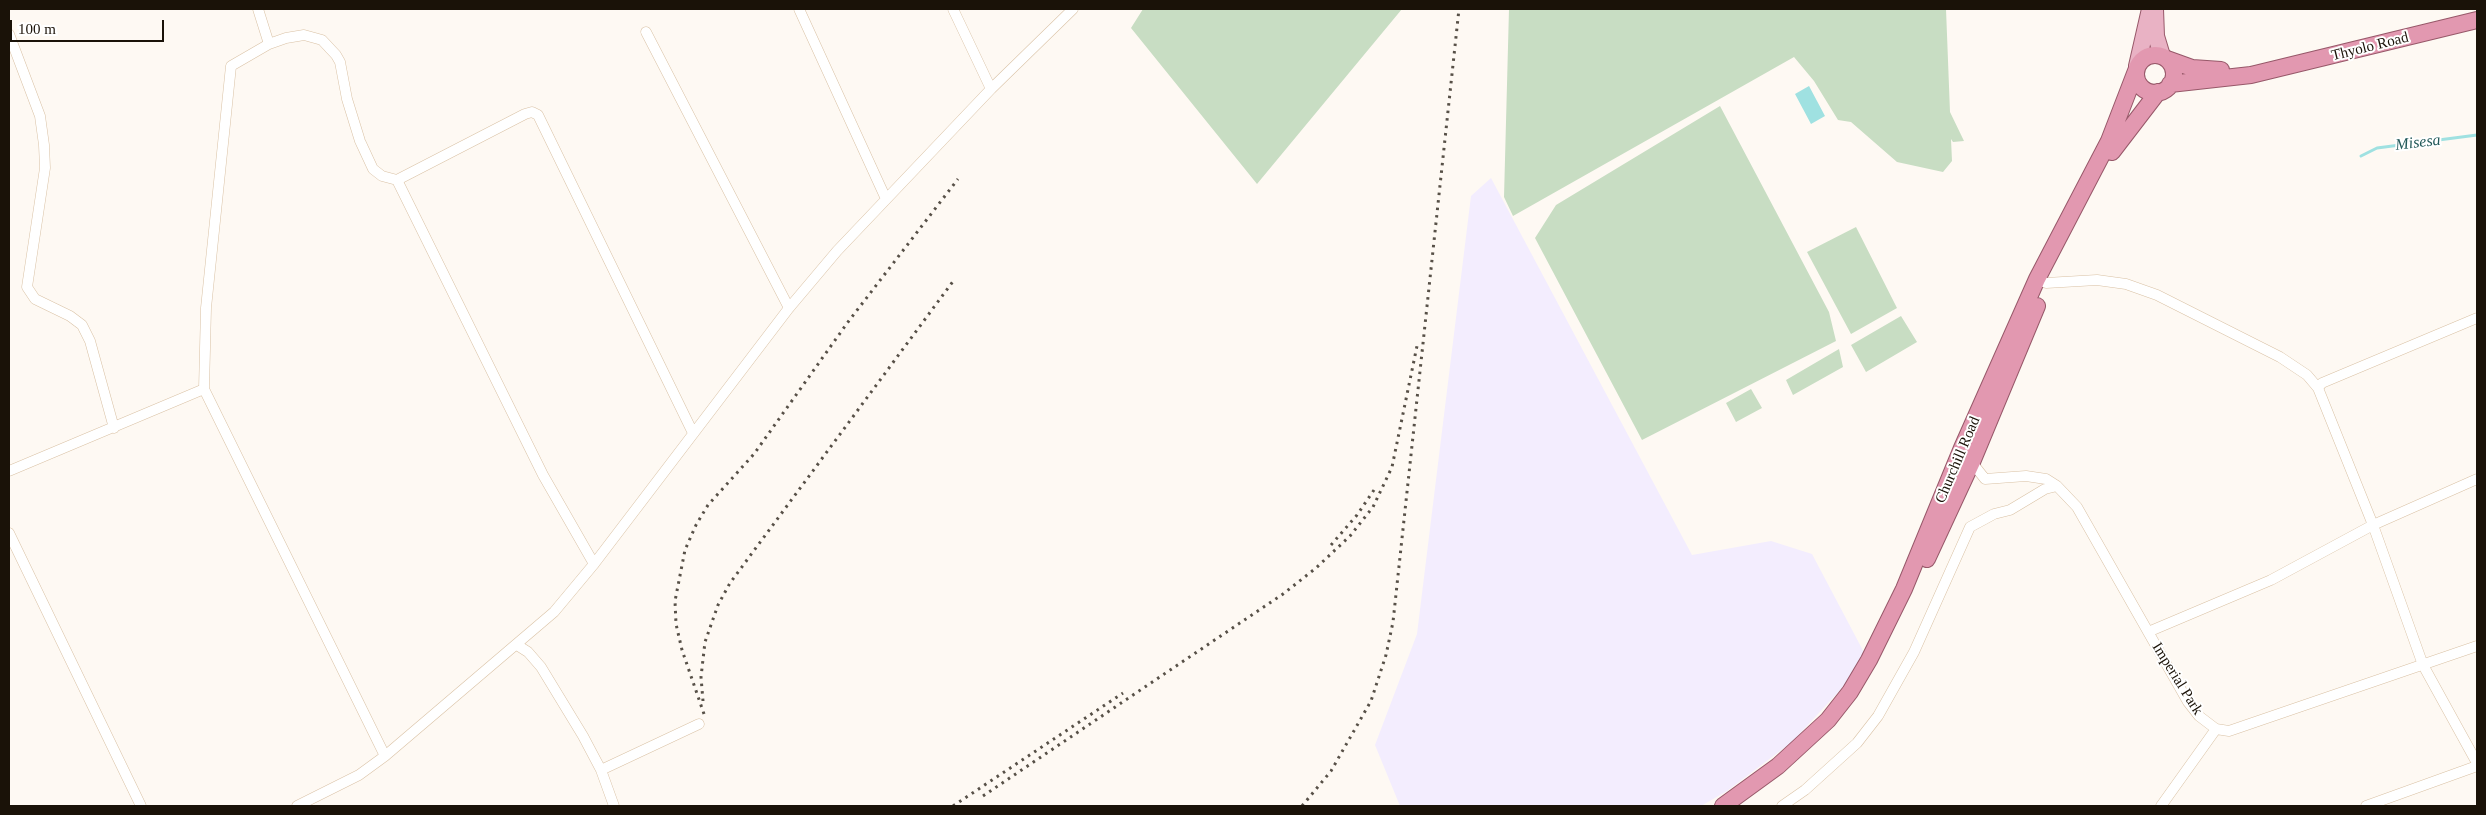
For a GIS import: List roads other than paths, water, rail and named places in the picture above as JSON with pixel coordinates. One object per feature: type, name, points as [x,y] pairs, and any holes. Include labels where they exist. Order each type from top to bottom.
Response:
[{"type":"highway","name":"Thyolo Road","points":[[2164,88],[2240,77],[2477,20]]},
{"type":"highway","points":[[2145,57],[2164,58],[2172,68],[2164,88],[2151,92],[2139,84],[2137,68],[2145,57]]},
{"type":"highway","name":"Thyolo Road","points":[[2164,58],[2192,68],[2263,72]]},
{"type":"highway","name":"Churchill Road","points":[[1723,806],[1799,748],[1828,720],[1850,692],[1869,660],[1904,589],[1962,448],[2109,141],[2137,68]]},
{"type":"highway","name":"Churchill Road","points":[[1742,806],[1834,726],[1858,697],[1885,649],[1972,462],[2041,281],[2116,146],[2164,88]]},
{"type":"main road","points":[[2137,68],[2150,9]]},
{"type":"main road","points":[[2155,9],[2156,36],[2164,58]]},
{"type":"street","points":[[258,9],[269,44]]},
{"type":"street","points":[[799,9],[886,199]]},
{"type":"street","points":[[953,9],[991,89]]},
{"type":"street","points":[[297,806],[359,775],[385,756],[554,612],[594,564],[789,308],[837,251],[991,89],[1073,9]]},
{"type":"street","points":[[646,32],[789,308]]},
{"type":"street","points":[[9,34],[40,116],[44,144],[45,168],[28,287],[35,299],[70,316],[82,326],[90,341],[114,428]]},
{"type":"street","points":[[385,756],[204,389],[206,308],[231,66],[269,44],[304,34],[315,36],[330,47],[340,62],[347,98],[360,141],[373,168],[382,176],[396,180],[525,114],[532,112],[538,115],[693,433]]},
{"type":"street","points":[[396,180],[544,475],[594,564]]},
{"type":"street","points":[[2041,281],[2097,280],[2126,284],[2157,295],[2280,357],[2307,376],[2318,388],[2373,525],[2423,665],[2477,765],[2366,806]]},
{"type":"street","points":[[2318,388],[2322,384],[2477,318]]},
{"type":"street","points":[[9,471],[204,389]]},
{"type":"street","name":"Imperial Park","points":[[1962,448],[1984,479],[2026,476],[2046,480],[2057,486],[2076,507],[2188,702],[2203,720],[2216,729],[2229,731],[2477,646]]},
{"type":"street","points":[[2148,632],[2270,580],[2373,525],[2477,479]]},
{"type":"street","points":[[1782,806],[1805,790],[1857,743],[1878,716],[1914,652],[1970,527],[1994,514],[2010,510],[2045,489],[2057,486]]},
{"type":"street","points":[[9,533],[141,806]]},
{"type":"street","points":[[517,644],[528,652],[541,667],[601,770],[614,806]]},
{"type":"street","points":[[601,770],[700,724]]},
{"type":"street","points":[[2161,806],[2216,729]]},
{"type":"water","points":[[1809,86],[1825,116],[1811,124],[1795,94]]},
{"type":"waterway","name":"Misesa","points":[[2361,156],[2377,148],[2477,135]]},
{"type":"railway","points":[[1302,806],[1331,771],[1371,701],[1386,655],[1393,622],[1459,9]]},
{"type":"railway","points":[[704,714],[682,650],[676,624],[675,601],[685,550],[696,525],[708,505],[754,454],[848,322],[958,179]]},
{"type":"railway","points":[[703,701],[701,677],[705,642],[718,605],[730,583],[954,280]]},
{"type":"railway","points":[[983,796],[1283,594],[1316,568],[1350,536],[1373,507],[1392,467],[1417,346]]},
{"type":"railway","points":[[1331,545],[1357,515],[1374,490]]},
{"type":"railway","points":[[953,806],[1123,693]]}]
